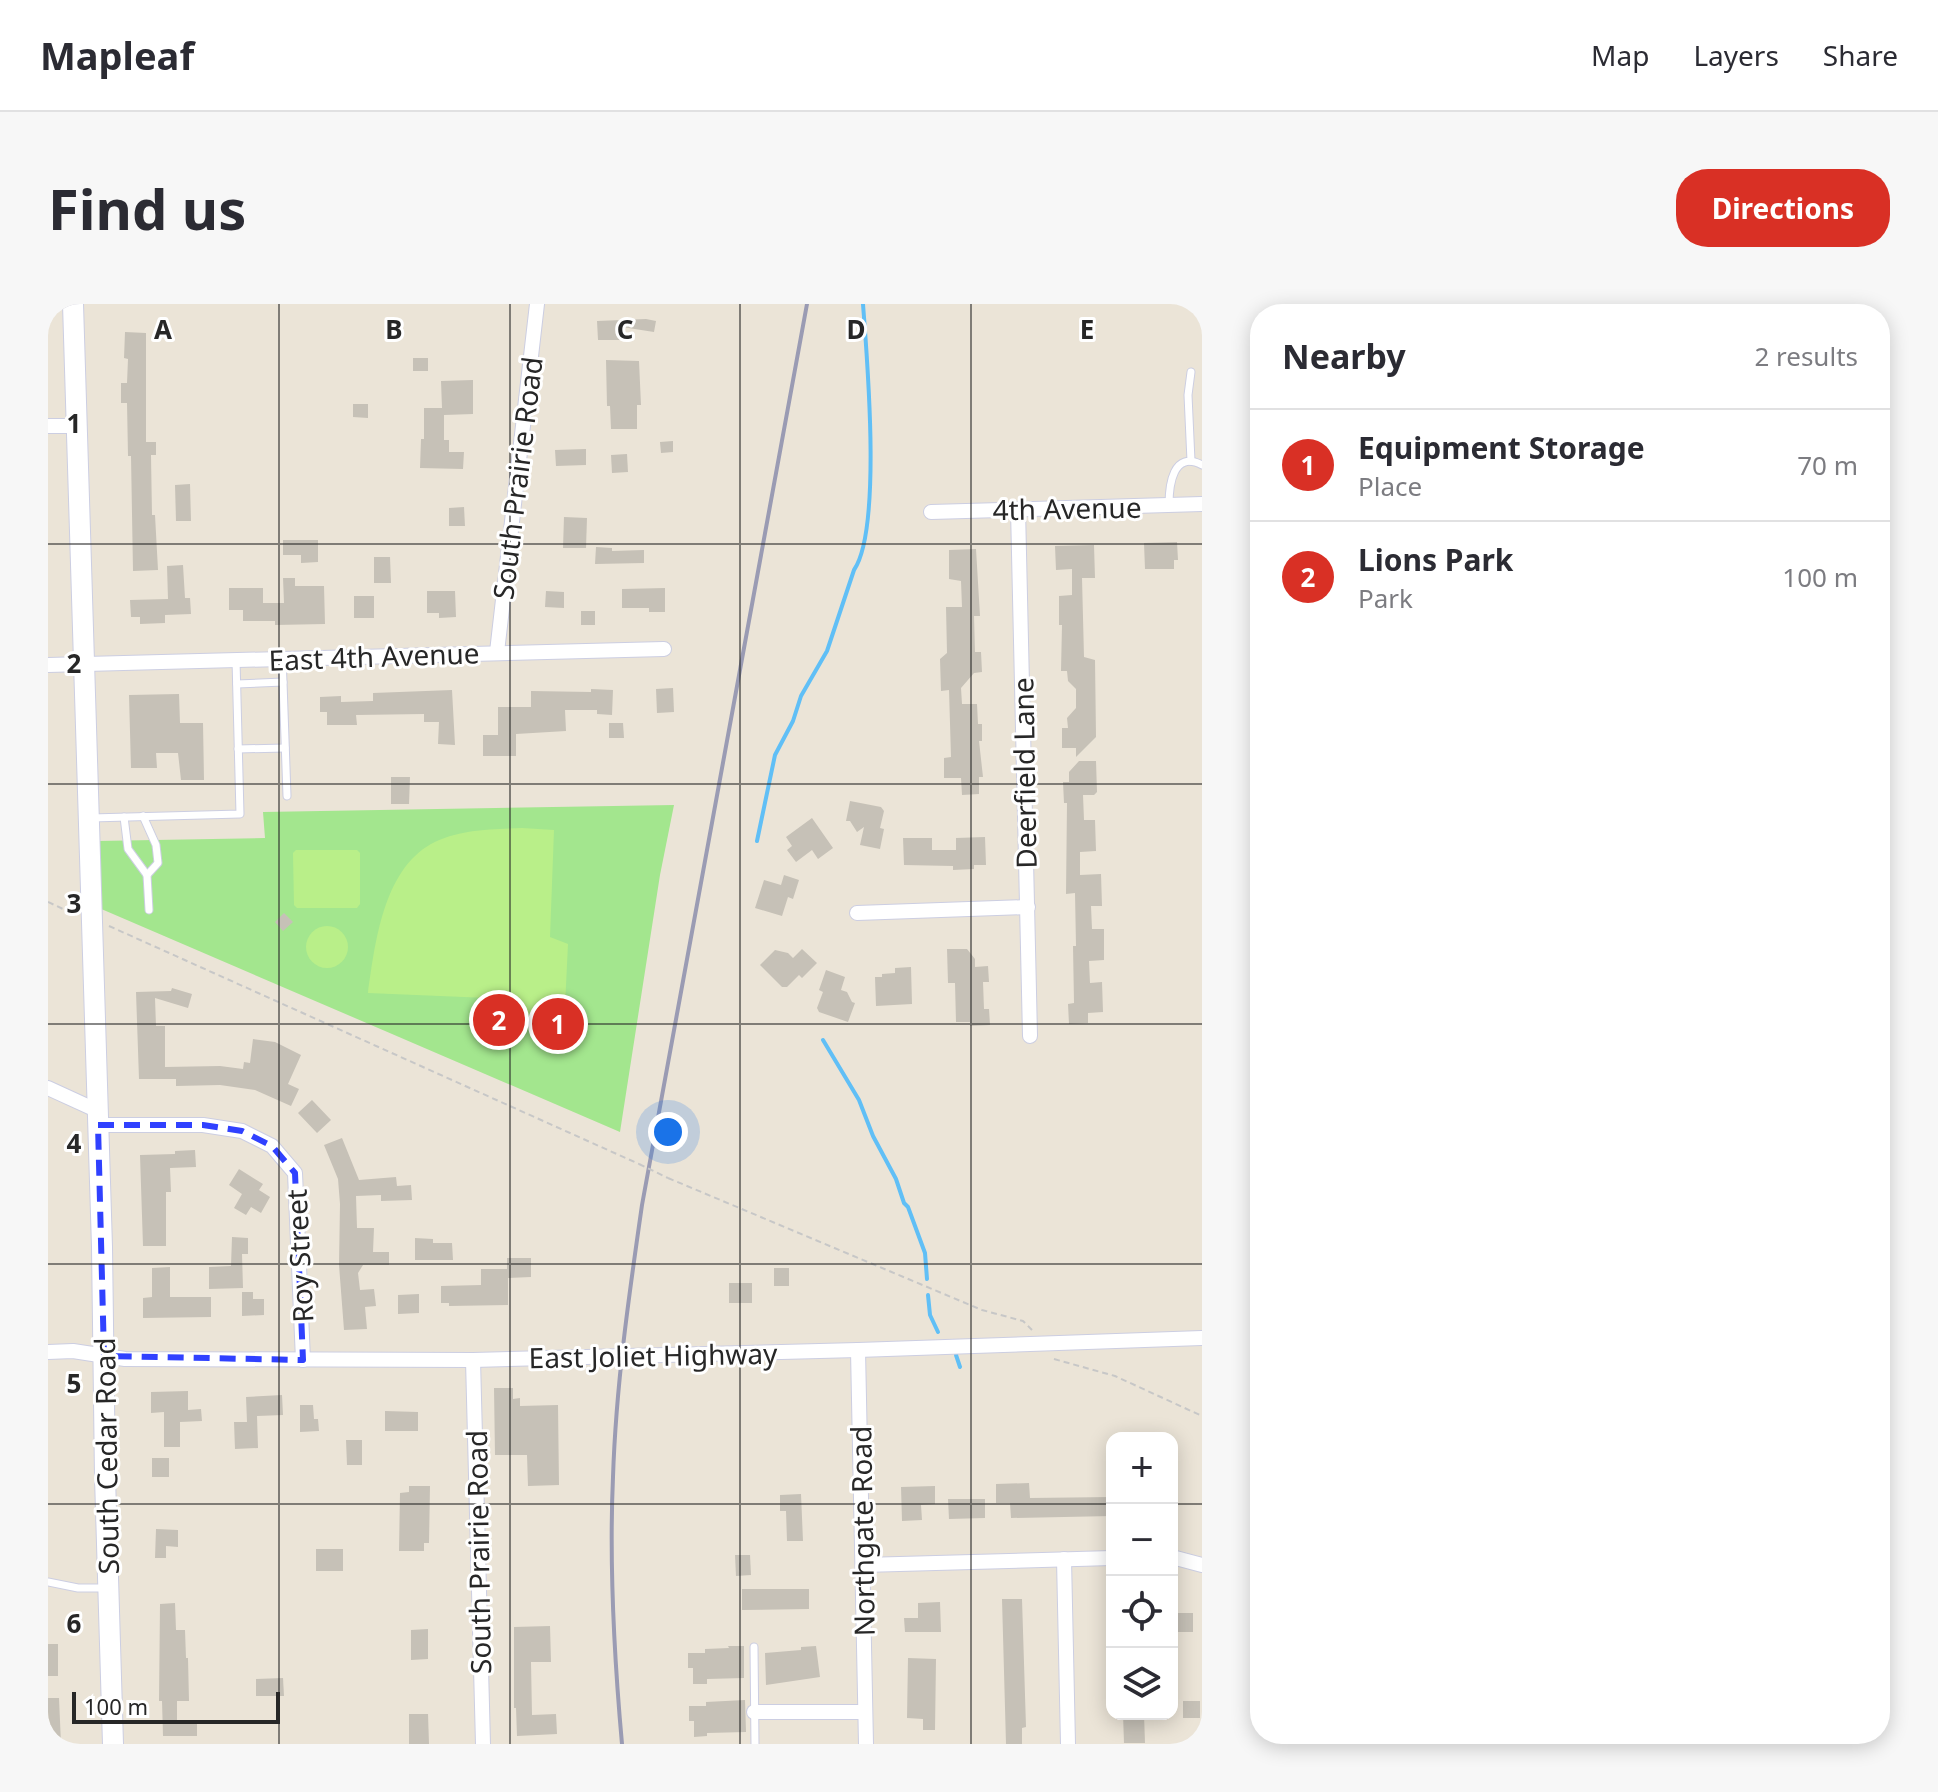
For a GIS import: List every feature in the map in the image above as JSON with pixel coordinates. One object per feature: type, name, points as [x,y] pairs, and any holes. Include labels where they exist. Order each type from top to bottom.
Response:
[{"type":"main road","name":"South Cedar Road","points":[[73,304],[113,1744]]},
{"type":"street","name":"South Prairie Road","points":[[497,652],[537,304]]},
{"type":"street","points":[[48,426],[77,426]]},
{"type":"street","name":"4th Avenue","points":[[931,512],[1202,504]]},
{"type":"street","name":"Deerfield Lane","points":[[1018,509],[1030,1036]]},
{"type":"street","name":"East 4th Avenue","points":[[48,665],[664,649]]},
{"type":"street","points":[[857,913],[1028,907]]},
{"type":"street","points":[[48,1088],[97,1118]]},
{"type":"street","name":"Roy Street","points":[[97,1118],[203,1125],[242,1131],[272,1146],[295,1173],[303,1360]]},
{"type":"street","name":"East Joliet Highway","points":[[48,1352],[73,1351],[125,1359],[473,1360],[1202,1338]]},
{"type":"street","name":"Northgate Road","points":[[858,1350],[866,1744]]},
{"type":"street","name":"South Prairie Road","points":[[473,1360],[483,1744]]},
{"type":"street","points":[[863,1565],[1106,1558]]},
{"type":"street","points":[[1064,1559],[1068,1744]]},
{"type":"street","points":[[1178,1559],[1202,1565]]},
{"type":"street","points":[[754,1712],[865,1712]]},
{"type":"lane","points":[[1191,372],[1188,395],[1191,461]]},
{"type":"lane","points":[[1169,505],[1172,474],[1180,465],[1191,461],[1202,465]]},
{"type":"lane","points":[[282,658],[287,796]]},
{"type":"lane","points":[[89,818],[240,814],[236,660]]},
{"type":"lane","points":[[237,684],[283,682]]},
{"type":"lane","points":[[238,749],[285,748]]},
{"type":"lane","points":[[143,816],[156,845],[158,863],[147,875]]},
{"type":"lane","points":[[124,817],[128,849],[147,875],[149,910]]},
{"type":"lane","points":[[48,1582],[78,1588],[108,1588]]},
{"type":"lane","points":[[754,1647],[755,1744]]},
{"type":"path","points":[[48,902],[76,915]]},
{"type":"path","points":[[106,925],[668,1178],[982,1310],[1023,1321],[1032,1330]]},
{"type":"path","points":[[1046,1356],[1115,1376],[1202,1416]]},
{"type":"highlighted area","points":[[98,1125],[203,1125],[242,1131],[272,1146],[295,1173],[303,1360],[104,1356]]},
{"type":"green space","points":[[674,805],[660,875],[620,1132],[99,908],[97,841],[265,838],[263,812]]},
{"type":"green space","points":[[522,828],[554,830],[550,937],[568,944],[565,1006],[558,1015],[488,1012],[488,998],[368,993],[384,910],[402,872],[415,856],[431,844],[452,835]]},
{"type":"green space","points":[[296,850],[357,850],[360,853],[360,904],[357,908],[297,908],[294,905],[293,853]]},
{"type":"green space","points":[[327,926],[342,932],[348,947],[342,962],[327,968],[312,962],[306,947],[312,932]]},
{"type":"building","points":[[597,321],[656,321],[654,332],[622,327],[623,340],[598,340]]},
{"type":"building","points":[[125,332],[146,333],[146,442],[156,442],[156,455],[151,455],[152,515],[155,515],[158,570],[133,571],[131,456],[128,456],[127,403],[121,403],[121,383],[127,383]]},
{"type":"building","points":[[413,358],[428,358],[428,371],[413,371]]},
{"type":"building","points":[[606,360],[639,361],[641,405],[637,405],[637,429],[611,429]]},
{"type":"building","points":[[473,380],[473,414],[444,415],[444,440],[449,440],[449,452],[464,452],[463,469],[420,468],[424,408],[442,408],[441,381]]},
{"type":"building","points":[[353,404],[368,404],[368,418],[353,417]]},
{"type":"building","points":[[673,441],[673,452],[661,453],[660,442]]},
{"type":"building","points":[[586,449],[586,465],[556,466],[555,450]]},
{"type":"building","points":[[627,454],[628,472],[612,473],[611,455]]},
{"type":"building","points":[[190,484],[191,521],[176,521],[175,485]]},
{"type":"building","points":[[464,507],[465,526],[449,526],[449,508]]},
{"type":"building","points":[[564,517],[587,518],[586,548],[563,548]]},
{"type":"building","points":[[283,540],[318,540],[318,562],[301,563],[301,555],[283,555]]},
{"type":"building","points":[[1177,542],[1178,560],[1174,560],[1174,569],[1145,569],[1144,543]]},
{"type":"building","points":[[1094,545],[1095,578],[1082,578],[1084,657],[1095,660],[1096,737],[1076,757],[1076,748],[1062,748],[1062,728],[1068,728],[1067,718],[1076,708],[1076,689],[1068,681],[1067,671],[1061,671],[1062,625],[1059,625],[1059,596],[1072,595],[1072,569],[1056,570],[1055,546]]},
{"type":"building","points":[[596,547],[612,548],[612,551],[644,550],[644,563],[595,564]]},
{"type":"building","points":[[976,549],[980,616],[974,616],[975,652],[981,652],[982,672],[974,673],[961,688],[962,704],[977,704],[978,724],[982,724],[982,741],[979,741],[983,777],[979,777],[979,794],[962,795],[961,778],[944,778],[944,758],[951,757],[949,690],[941,691],[940,659],[947,653],[946,607],[962,607],[961,581],[949,579],[949,550]]},
{"type":"building","points":[[374,557],[390,557],[391,583],[374,583]]},
{"type":"building","points":[[183,565],[185,598],[190,598],[191,614],[165,615],[165,623],[140,624],[140,617],[131,617],[130,600],[168,599],[167,566]]},
{"type":"building","points":[[283,578],[295,578],[295,586],[324,586],[325,624],[275,625],[275,621],[243,621],[243,610],[229,610],[229,588],[263,588],[263,603],[284,603]]},
{"type":"building","points":[[665,588],[665,612],[649,612],[649,608],[622,608],[622,589]]},
{"type":"building","points":[[427,591],[455,591],[456,617],[439,618],[439,613],[427,613]]},
{"type":"building","points":[[546,591],[564,592],[564,608],[545,607]]},
{"type":"building","points":[[354,596],[374,596],[374,618],[354,618]]},
{"type":"building","points":[[581,611],[595,611],[595,625],[581,625]]},
{"type":"building","points":[[673,688],[674,712],[657,713],[656,689]]},
{"type":"building","points":[[591,689],[613,690],[612,715],[597,714],[597,710],[565,710],[566,731],[516,734],[516,756],[483,756],[483,735],[498,735],[498,707],[531,707],[531,691],[591,692]]},
{"type":"building","points":[[452,690],[455,745],[438,744],[439,722],[424,722],[424,714],[356,715],[357,725],[327,725],[327,712],[320,712],[320,697],[341,696],[341,702],[373,701],[373,693]]},
{"type":"building","points":[[179,694],[180,723],[203,723],[204,780],[181,780],[178,753],[156,753],[157,768],[131,768],[129,695]]},
{"type":"building","points":[[609,723],[623,723],[624,738],[609,738]]},
{"type":"building","points":[[1079,761],[1096,761],[1097,792],[1083,795],[1084,820],[1095,820],[1096,851],[1080,852],[1080,875],[1101,874],[1102,906],[1091,906],[1092,929],[1104,929],[1104,960],[1089,961],[1090,983],[1102,982],[1103,1012],[1088,1013],[1088,1023],[1069,1024],[1068,1004],[1074,1003],[1075,893],[1066,894],[1067,803],[1064,803],[1063,782],[1069,782],[1069,772]]},
{"type":"building","points":[[391,777],[410,777],[409,804],[391,804]]},
{"type":"building","points":[[850,801],[881,807],[884,811],[880,849],[860,845],[864,827],[857,832],[850,821],[846,821]]},
{"type":"building","points":[[812,818],[833,848],[818,859],[812,850],[796,862],[787,850],[792,846],[786,837]]},
{"type":"building","points":[[985,837],[986,865],[953,870],[953,866],[904,865],[903,838],[932,838],[932,850],[956,850],[956,838]]},
{"type":"building","points":[[784,875],[799,880],[793,899],[788,897],[782,916],[755,908],[764,880],[781,885]]},
{"type":"building","points":[[284,913],[293,922],[283,931],[275,922]]},
{"type":"building","points":[[802,949],[817,963],[787,987],[782,987],[760,965],[775,950],[788,953],[793,958]]},
{"type":"building","points":[[947,949],[967,949],[975,959],[975,967],[988,966],[989,982],[983,982],[984,1009],[989,1009],[990,1025],[970,1026],[970,1022],[956,1022],[955,983],[948,983]]},
{"type":"building","points":[[911,967],[912,1004],[876,1006],[875,977],[895,973],[895,968]]},
{"type":"building","points":[[826,970],[845,977],[841,990],[847,992],[855,1003],[848,1022],[819,1012],[817,1008]]},
{"type":"building","points":[[172,988],[192,994],[188,1008],[155,998],[156,1026],[165,1026],[165,1067],[220,1066],[243,1069],[244,1062],[250,1063],[253,1039],[275,1042],[301,1055],[288,1084],[299,1089],[291,1106],[255,1090],[220,1085],[176,1086],[176,1079],[139,1079],[136,992],[171,991]]},
{"type":"building","points":[[312,1100],[331,1120],[317,1133],[298,1113]]},
{"type":"building","points":[[342,1138],[359,1180],[396,1177],[397,1186],[411,1185],[412,1200],[381,1201],[381,1195],[356,1196],[357,1228],[374,1228],[373,1252],[389,1252],[389,1265],[363,1265],[358,1273],[360,1290],[374,1289],[376,1306],[365,1307],[367,1329],[344,1330],[339,1265],[338,1179],[324,1145]]},
{"type":"building","points":[[195,1150],[196,1167],[170,1168],[171,1192],[166,1192],[166,1246],[143,1246],[140,1155]]},
{"type":"building","points":[[239,1169],[263,1184],[259,1190],[270,1197],[261,1213],[251,1207],[246,1215],[234,1208],[242,1194],[229,1185]]},
{"type":"building","points":[[232,1237],[248,1238],[248,1254],[242,1254],[243,1288],[209,1289],[209,1267],[231,1266]]},
{"type":"building","points":[[415,1238],[433,1239],[433,1243],[452,1243],[453,1260],[415,1260]]},
{"type":"building","points":[[507,1258],[531,1258],[531,1277],[508,1278],[508,1305],[449,1306],[449,1303],[441,1303],[441,1286],[481,1285],[481,1269],[507,1269]]},
{"type":"building","points":[[170,1267],[170,1297],[211,1297],[211,1317],[143,1318],[143,1298],[152,1297],[152,1268]]},
{"type":"building","points":[[774,1268],[789,1268],[789,1286],[774,1286]]},
{"type":"building","points":[[729,1283],[752,1283],[752,1303],[729,1303]]},
{"type":"building","points":[[242,1292],[253,1292],[253,1299],[264,1299],[264,1315],[242,1316]]},
{"type":"building","points":[[419,1294],[419,1313],[398,1314],[398,1295]]},
{"type":"building","points":[[494,1388],[513,1388],[513,1399],[520,1398],[520,1406],[558,1405],[559,1485],[528,1486],[527,1455],[495,1455]]},
{"type":"building","points":[[188,1391],[188,1410],[201,1409],[202,1421],[180,1422],[180,1447],[164,1447],[164,1412],[151,1413],[151,1392]]},
{"type":"building","points":[[282,1395],[283,1415],[257,1416],[258,1448],[235,1449],[234,1422],[247,1422],[246,1397]]},
{"type":"building","points":[[300,1405],[313,1405],[319,1431],[300,1432]]},
{"type":"building","points":[[385,1411],[418,1412],[418,1431],[385,1431]]},
{"type":"building","points":[[346,1440],[362,1440],[362,1465],[347,1465]]},
{"type":"building","points":[[152,1458],[169,1458],[169,1477],[152,1477]]},
{"type":"building","points":[[1029,1483],[1030,1498],[1106,1497],[1106,1516],[1011,1518],[1010,1503],[996,1503],[996,1484]]},
{"type":"building","points":[[409,1486],[430,1486],[429,1543],[424,1543],[424,1551],[399,1551],[400,1493],[409,1492]]},
{"type":"building","points":[[935,1486],[935,1504],[921,1505],[922,1520],[902,1521],[901,1487]]},
{"type":"building","points":[[801,1494],[803,1541],[787,1541],[786,1511],[780,1511],[780,1495]]},
{"type":"building","points":[[948,1499],[985,1499],[985,1518],[949,1519]]},
{"type":"building","points":[[156,1529],[178,1530],[178,1547],[166,1546],[166,1558],[155,1558]]},
{"type":"building","points":[[316,1549],[343,1549],[343,1571],[316,1571]]},
{"type":"building","points":[[735,1555],[750,1555],[751,1575],[736,1576]]},
{"type":"building","points":[[742,1589],[809,1589],[809,1609],[742,1610]]},
{"type":"building","points":[[1002,1599],[1022,1599],[1026,1727],[1022,1728],[1022,1744],[1006,1744]]},
{"type":"building","points":[[940,1602],[941,1632],[905,1632],[904,1618],[918,1618],[918,1603]]},
{"type":"building","points":[[175,1603],[176,1630],[185,1630],[189,1701],[177,1701],[177,1723],[197,1722],[197,1736],[163,1736],[162,1701],[159,1701],[160,1604]]},
{"type":"building","points":[[1178,1613],[1193,1613],[1193,1632],[1178,1632]]},
{"type":"building","points":[[550,1626],[551,1662],[531,1662],[532,1715],[556,1714],[557,1734],[517,1736],[514,1627]]},
{"type":"building","points":[[428,1629],[428,1659],[411,1660],[411,1630]]},
{"type":"building","points":[[48,1644],[58,1644],[58,1676],[48,1676]]},
{"type":"building","points":[[744,1646],[744,1678],[707,1679],[707,1684],[693,1684],[693,1668],[688,1668],[688,1653],[705,1653],[705,1649]]},
{"type":"building","points":[[816,1646],[820,1677],[766,1685],[765,1653]]},
{"type":"building","points":[[908,1658],[936,1659],[935,1730],[923,1730],[923,1719],[907,1718]]},
{"type":"building","points":[[283,1678],[284,1696],[256,1696],[256,1679]]},
{"type":"building","points":[[48,1698],[59,1698],[61,1744],[48,1744]]},
{"type":"building","points":[[745,1700],[746,1732],[707,1733],[707,1736],[694,1737],[694,1721],[689,1721],[689,1706]]},
{"type":"building","points":[[1183,1701],[1200,1701],[1200,1718],[1183,1718]]},
{"type":"building","points":[[409,1714],[428,1714],[429,1744],[409,1744]]},
{"type":"building","points":[[1123,1720],[1144,1720],[1145,1743],[1124,1743]]},
{"type":"waterway","points":[[757,841],[775,755],[793,721],[801,696],[827,651],[863,549],[870,482],[863,304]]},
{"type":"waterway","points":[[823,1040],[859,1100],[873,1136],[896,1179],[925,1253],[927,1279]]},
{"type":"waterway","points":[[928,1295],[930,1315],[938,1332]]},
{"type":"waterway","points":[[956,1355],[960,1367]]},
{"type":"railway","points":[[622,1744],[613,1610],[612,1510],[617,1408],[628,1306],[642,1205],[807,304]]},
{"type":"place","name":"Lions Park","points":[[499,1020]]},
{"type":"place","name":"Equipment Storage","points":[[558,1024]]}]
